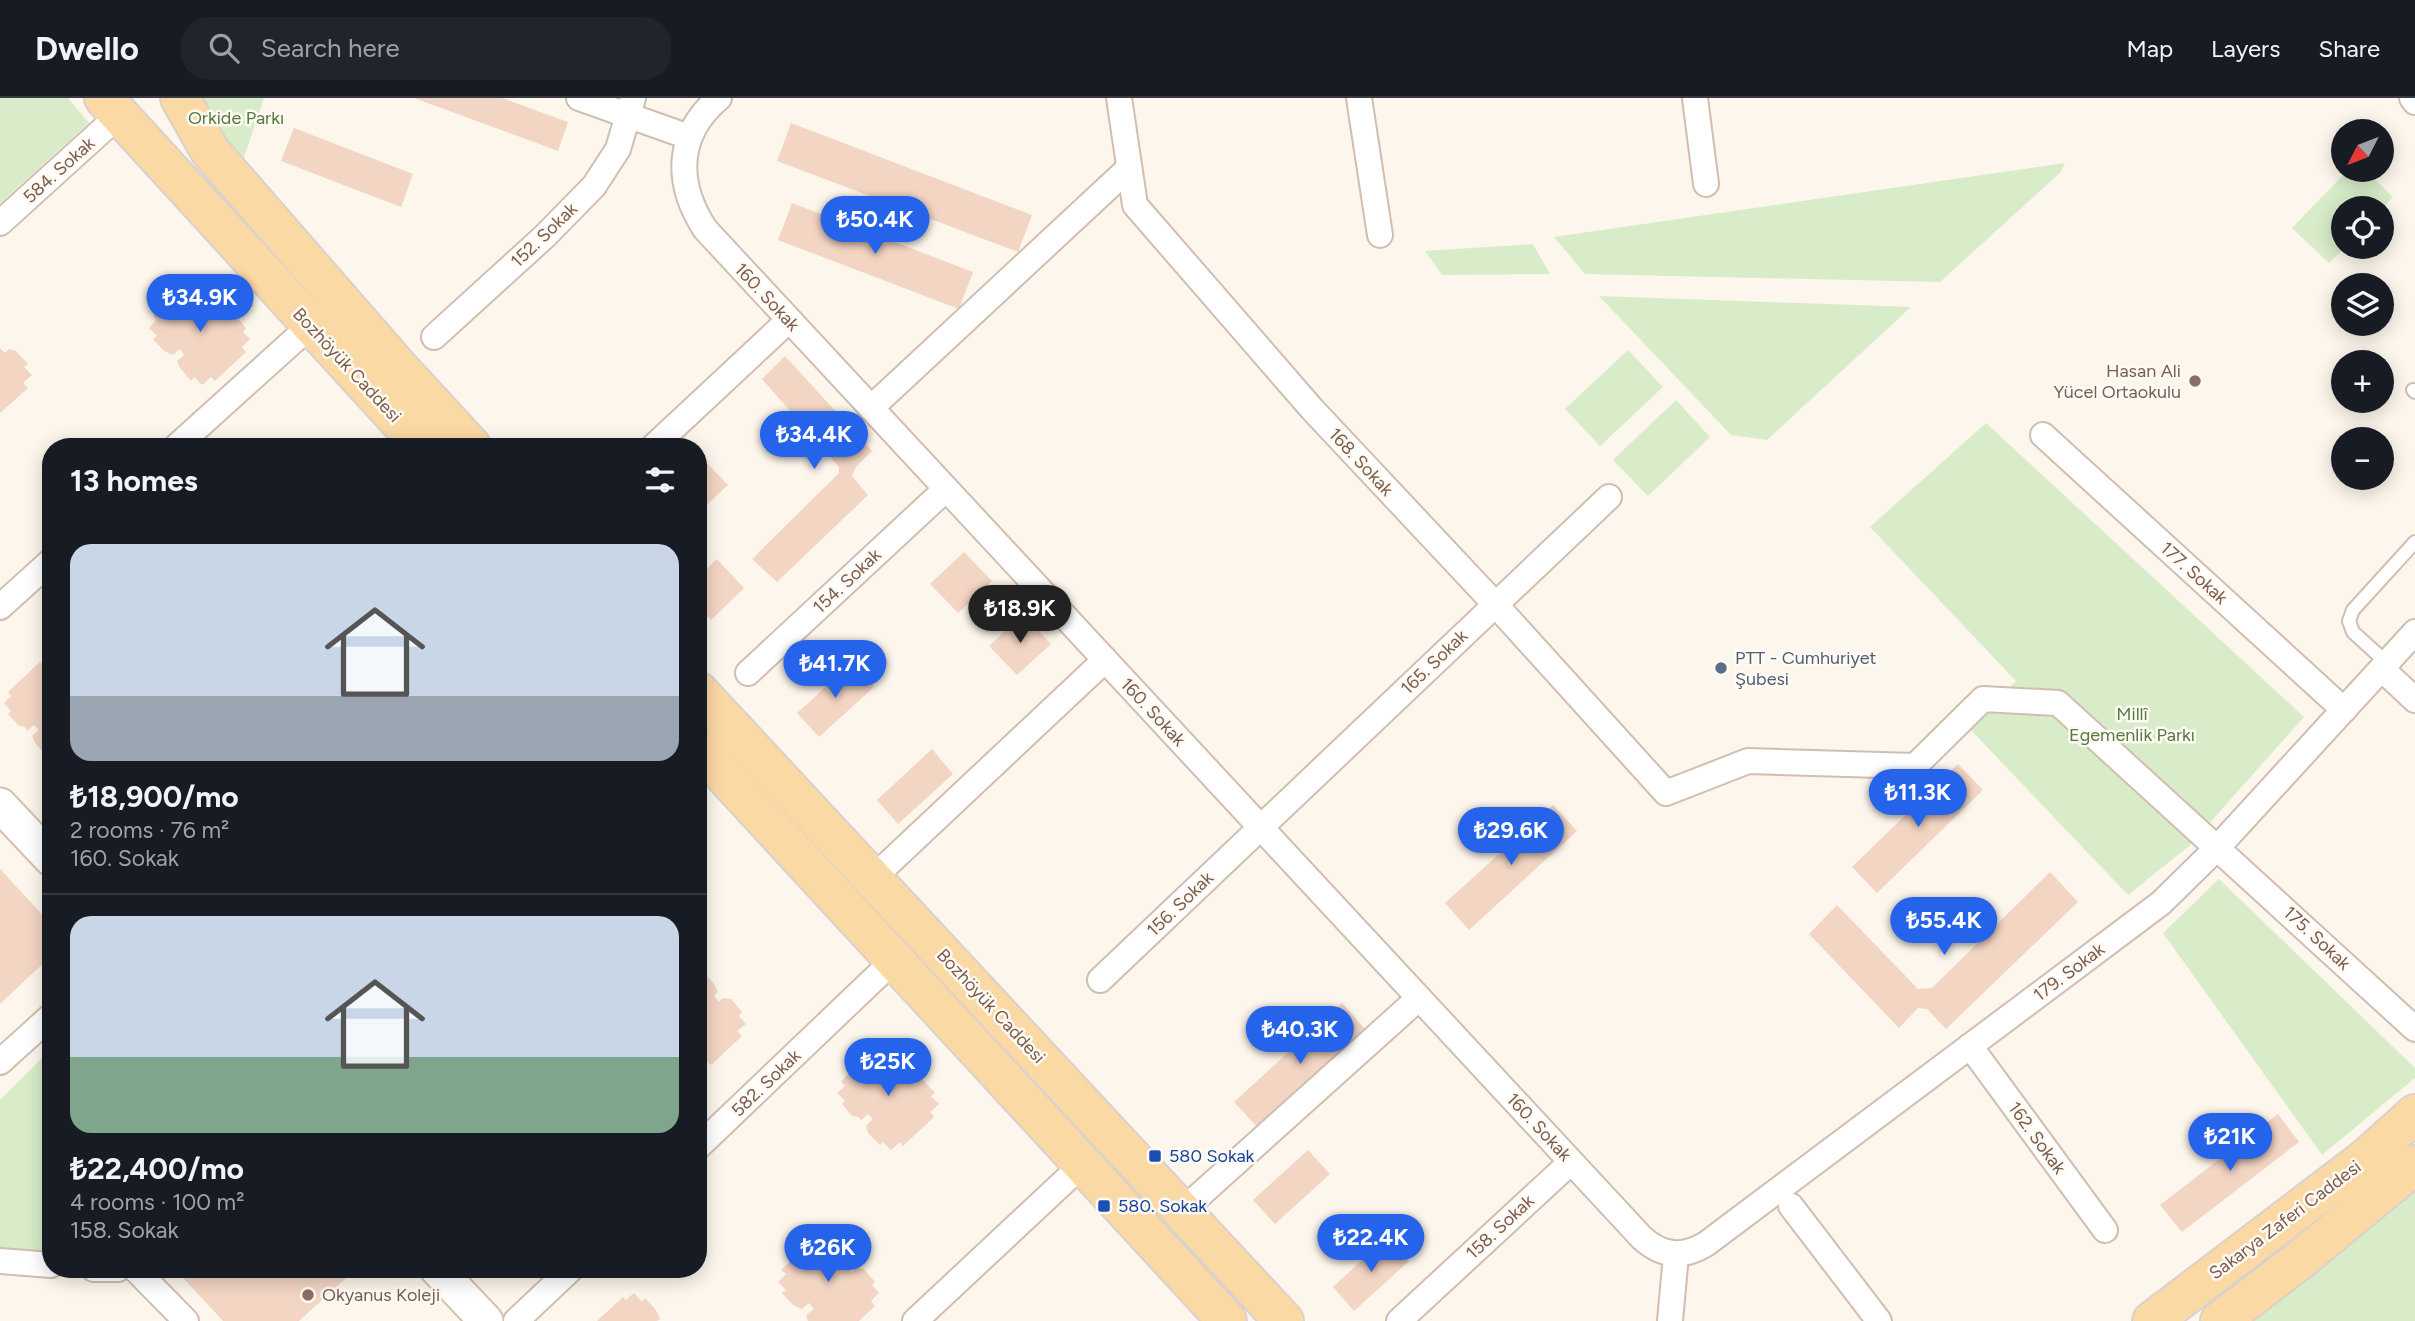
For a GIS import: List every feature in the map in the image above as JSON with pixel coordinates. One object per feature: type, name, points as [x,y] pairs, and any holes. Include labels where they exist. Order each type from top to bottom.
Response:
[{"type":"main road","name":"Bozhöyük Caddesi","points":[[180,98],[210,151],[464,438]]},
{"type":"main road","name":"Bozhöyük Caddesi","points":[[111,107],[415,438]]},
{"type":"main road","name":"Bozhöyük Caddesi","points":[[707,701],[1284,1321]]},
{"type":"main road","points":[[707,757],[1227,1321]]},
{"type":"main road","name":"Sakarya Zaferi Caddesi","points":[[2152,1321],[2365,1159],[2415,1114]]},
{"type":"main road","name":"Sakarya Zaferi Caddesi","points":[[2220,1321],[2301,1259],[2415,1165]]},
{"type":"street","points":[[579,98],[631,107],[690,137],[707,109],[719,98]]},
{"type":"street","name":"168. Sokak","points":[[1119,98],[1135,205],[1312,409],[1495,604],[1666,793]]},
{"type":"street","points":[[1359,98],[1380,235]]},
{"type":"street","points":[[1695,98],[1706,184]]},
{"type":"street","points":[[2412,98],[2415,102]]},
{"type":"street","name":"584. Sokak","points":[[0,223],[111,107]]},
{"type":"street","name":"152. Sokak","points":[[435,338],[545,236],[594,186],[618,149],[631,107]]},
{"type":"street","name":"160. Sokak","points":[[690,137],[684,178],[687,196],[705,229],[1642,1238],[1656,1248],[1676,1255]]},
{"type":"street","points":[[871,408],[1129,168]]},
{"type":"street","points":[[663,438],[789,320]]},
{"type":"street","points":[[186,438],[310,326]]},
{"type":"street","name":"177. Sokak","points":[[2043,435],[2344,710]]},
{"type":"street","name":"154. Sokak","points":[[748,673],[946,489]]},
{"type":"street","name":"165. Sokak","points":[[1261,827],[1609,496]]},
{"type":"street","points":[[0,607],[42,569]]},
{"type":"street","name":"179. Sokak","points":[[1676,1255],[1697,1249],[1712,1240],[2161,902],[2218,847],[2415,632]]},
{"type":"street","points":[[873,878],[1105,660]]},
{"type":"street","points":[[2384,666],[2415,700]]},
{"type":"street","name":"175. Sokak","points":[[1666,793],[1748,761],[1914,766],[1983,699],[2058,703],[2415,1029]]},
{"type":"street","points":[[0,805],[42,849]]},
{"type":"street","name":"156. Sokak","points":[[1100,980],[1261,827]]},
{"type":"street","name":"582. Sokak","points":[[707,1138],[894,960]]},
{"type":"street","points":[[1182,1211],[1419,998]]},
{"type":"street","points":[[0,1062],[42,1024]]},
{"type":"street","name":"162. Sokak","points":[[1970,1046],[2105,1230]]},
{"type":"street","name":"158. Sokak","points":[[1399,1321],[1571,1162]]},
{"type":"street","points":[[915,1321],[1083,1164]]},
{"type":"street","points":[[1791,1206],[1879,1321]]},
{"type":"street","points":[[1670,1321],[1676,1255]]},
{"type":"street","points":[[0,1261],[42,1264]]},
{"type":"street","points":[[144,1278],[186,1321]]},
{"type":"street","points":[[445,1278],[486,1321]]},
{"type":"street","points":[[516,1321],[561,1278]]},
{"type":"lane","points":[[2384,666],[2353,632],[2349,621],[2353,610],[2415,542]]},
{"type":"green space","points":[[0,98],[68,98],[89,123],[0,203]]},
{"type":"green space","name":"Orkide Parkı","points":[[200,98],[264,98],[242,163]]},
{"type":"green space","points":[[2065,163],[2061,172],[1940,282],[1585,274],[1554,237]]},
{"type":"green space","points":[[2336,182],[2377,182],[2392,196],[2331,196],[2333,259],[2329,263],[2292,228]]},
{"type":"green space","points":[[1533,244],[1550,274],[1442,275],[1425,251]]},
{"type":"green space","points":[[1599,296],[1911,307],[1767,440],[1731,435]]},
{"type":"green space","points":[[1628,350],[1663,387],[1600,446],[1565,409]]},
{"type":"green space","points":[[1676,400],[1710,437],[1648,496],[1613,460]]},
{"type":"green space","name":"Millî Egemenlik Parkı","points":[[1986,423],[2304,717],[2189,846],[2128,895],[1969,728],[2016,681],[1870,527]]},
{"type":"green space","points":[[2219,879],[2415,1068],[2415,1078],[2322,1155],[2163,933]]},
{"type":"green space","points":[[42,1058],[42,1251],[0,1248],[0,1100]]},
{"type":"green space","points":[[2415,1185],[2415,1321],[2245,1321]]},
{"type":"building","points":[[414,98],[502,98],[568,122],[558,151]]},
{"type":"building","points":[[791,123],[1032,215],[1018,252],[777,161]]},
{"type":"building","points":[[294,128],[413,174],[401,207],[281,161]]},
{"type":"building","points":[[792,203],[973,272],[959,309],[778,240]]},
{"type":"building","points":[[196,282],[204,291],[208,288],[218,299],[222,308],[218,312],[224,318],[228,313],[235,315],[246,328],[243,332],[250,339],[242,347],[246,352],[215,381],[211,377],[202,385],[194,377],[191,381],[180,368],[177,361],[184,355],[180,349],[173,355],[164,351],[153,339],[157,336],[149,328],[156,320],[153,316],[185,286],[188,290]]},
{"type":"building","points":[[0,348],[5,353],[9,349],[16,351],[28,364],[24,367],[32,375],[23,383],[28,388],[0,413]]},
{"type":"building","points":[[785,356],[872,451],[856,467],[852,476],[868,495],[777,582],[752,559],[839,473],[839,467],[762,379]]},
{"type":"building","points":[[707,463],[728,485],[707,505]]},
{"type":"building","points":[[964,552],[992,581],[958,613],[930,584]]},
{"type":"building","points":[[717,559],[744,588],[711,620],[707,616],[707,568]]},
{"type":"building","points":[[1023,614],[1051,644],[1017,675],[989,646]]},
{"type":"building","points":[[40,662],[42,751],[32,736],[39,730],[34,725],[27,731],[25,727],[19,726],[8,714],[11,711],[4,703],[11,696],[8,692]]},
{"type":"building","points":[[852,663],[874,687],[819,737],[797,713]]},
{"type":"building","points":[[932,749],[953,774],[898,824],[877,800]]},
{"type":"building","points":[[1958,764],[1983,790],[1877,893],[1852,867]]},
{"type":"building","points":[[1553,805],[1577,831],[1469,930],[1445,903]]},
{"type":"building","points":[[0,869],[42,914],[42,964],[0,1004]]},
{"type":"building","points":[[2050,872],[2078,902],[1946,1029],[1927,1009],[1918,1008],[1899,1028],[1809,934],[1837,905],[1918,989],[1932,988]]},
{"type":"building","points":[[707,976],[718,992],[714,996],[719,1002],[723,998],[731,999],[742,1012],[739,1016],[746,1024],[737,1031],[742,1036],[711,1065],[707,1061]]},
{"type":"building","points":[[1342,1003],[1366,1030],[1258,1128],[1234,1102]]},
{"type":"building","points":[[885,1047],[893,1056],[896,1052],[907,1064],[910,1073],[906,1077],[912,1082],[916,1078],[923,1080],[935,1093],[931,1096],[939,1104],[930,1112],[934,1117],[903,1146],[900,1142],[891,1150],[883,1142],[880,1145],[868,1133],[866,1126],[873,1119],[868,1114],[861,1120],[852,1116],[842,1104],[845,1101],[837,1093],[845,1086],[841,1081],[873,1051],[876,1055]]},
{"type":"building","points":[[2278,1114],[2299,1142],[2182,1232],[2160,1205]]},
{"type":"building","points":[[1308,1150],[1330,1174],[1275,1224],[1253,1200]]},
{"type":"building","points":[[825,1236],[833,1245],[837,1242],[848,1253],[851,1262],[847,1266],[852,1272],[857,1267],[864,1269],[875,1282],[872,1285],[879,1293],[871,1301],[875,1306],[859,1321],[808,1321],[806,1315],[814,1309],[809,1303],[802,1309],[793,1305],[782,1293],[786,1290],[778,1282],[786,1274],[781,1270],[814,1240],[817,1244]]},
{"type":"building","points":[[1387,1237],[1409,1261],[1354,1311],[1333,1287]]},
{"type":"building","points":[[183,1278],[346,1278],[299,1321],[223,1321]]},
{"type":"building","points":[[634,1293],[642,1302],[645,1298],[660,1319],[597,1321],[623,1297],[626,1300]]},
{"type":"place","name":"Hasan Ali Yücel Ortaokulu","points":[[2195,381]]},
{"type":"place","name":"PTT - Cumhuriyet Şubesi","points":[[1721,668]]},
{"type":"place","name":"580 Sokak","points":[[1155,1156]]},
{"type":"place","name":"580. Sokak","points":[[1104,1206]]},
{"type":"place","name":"Okyanus Koleji","points":[[308,1295]]}]
